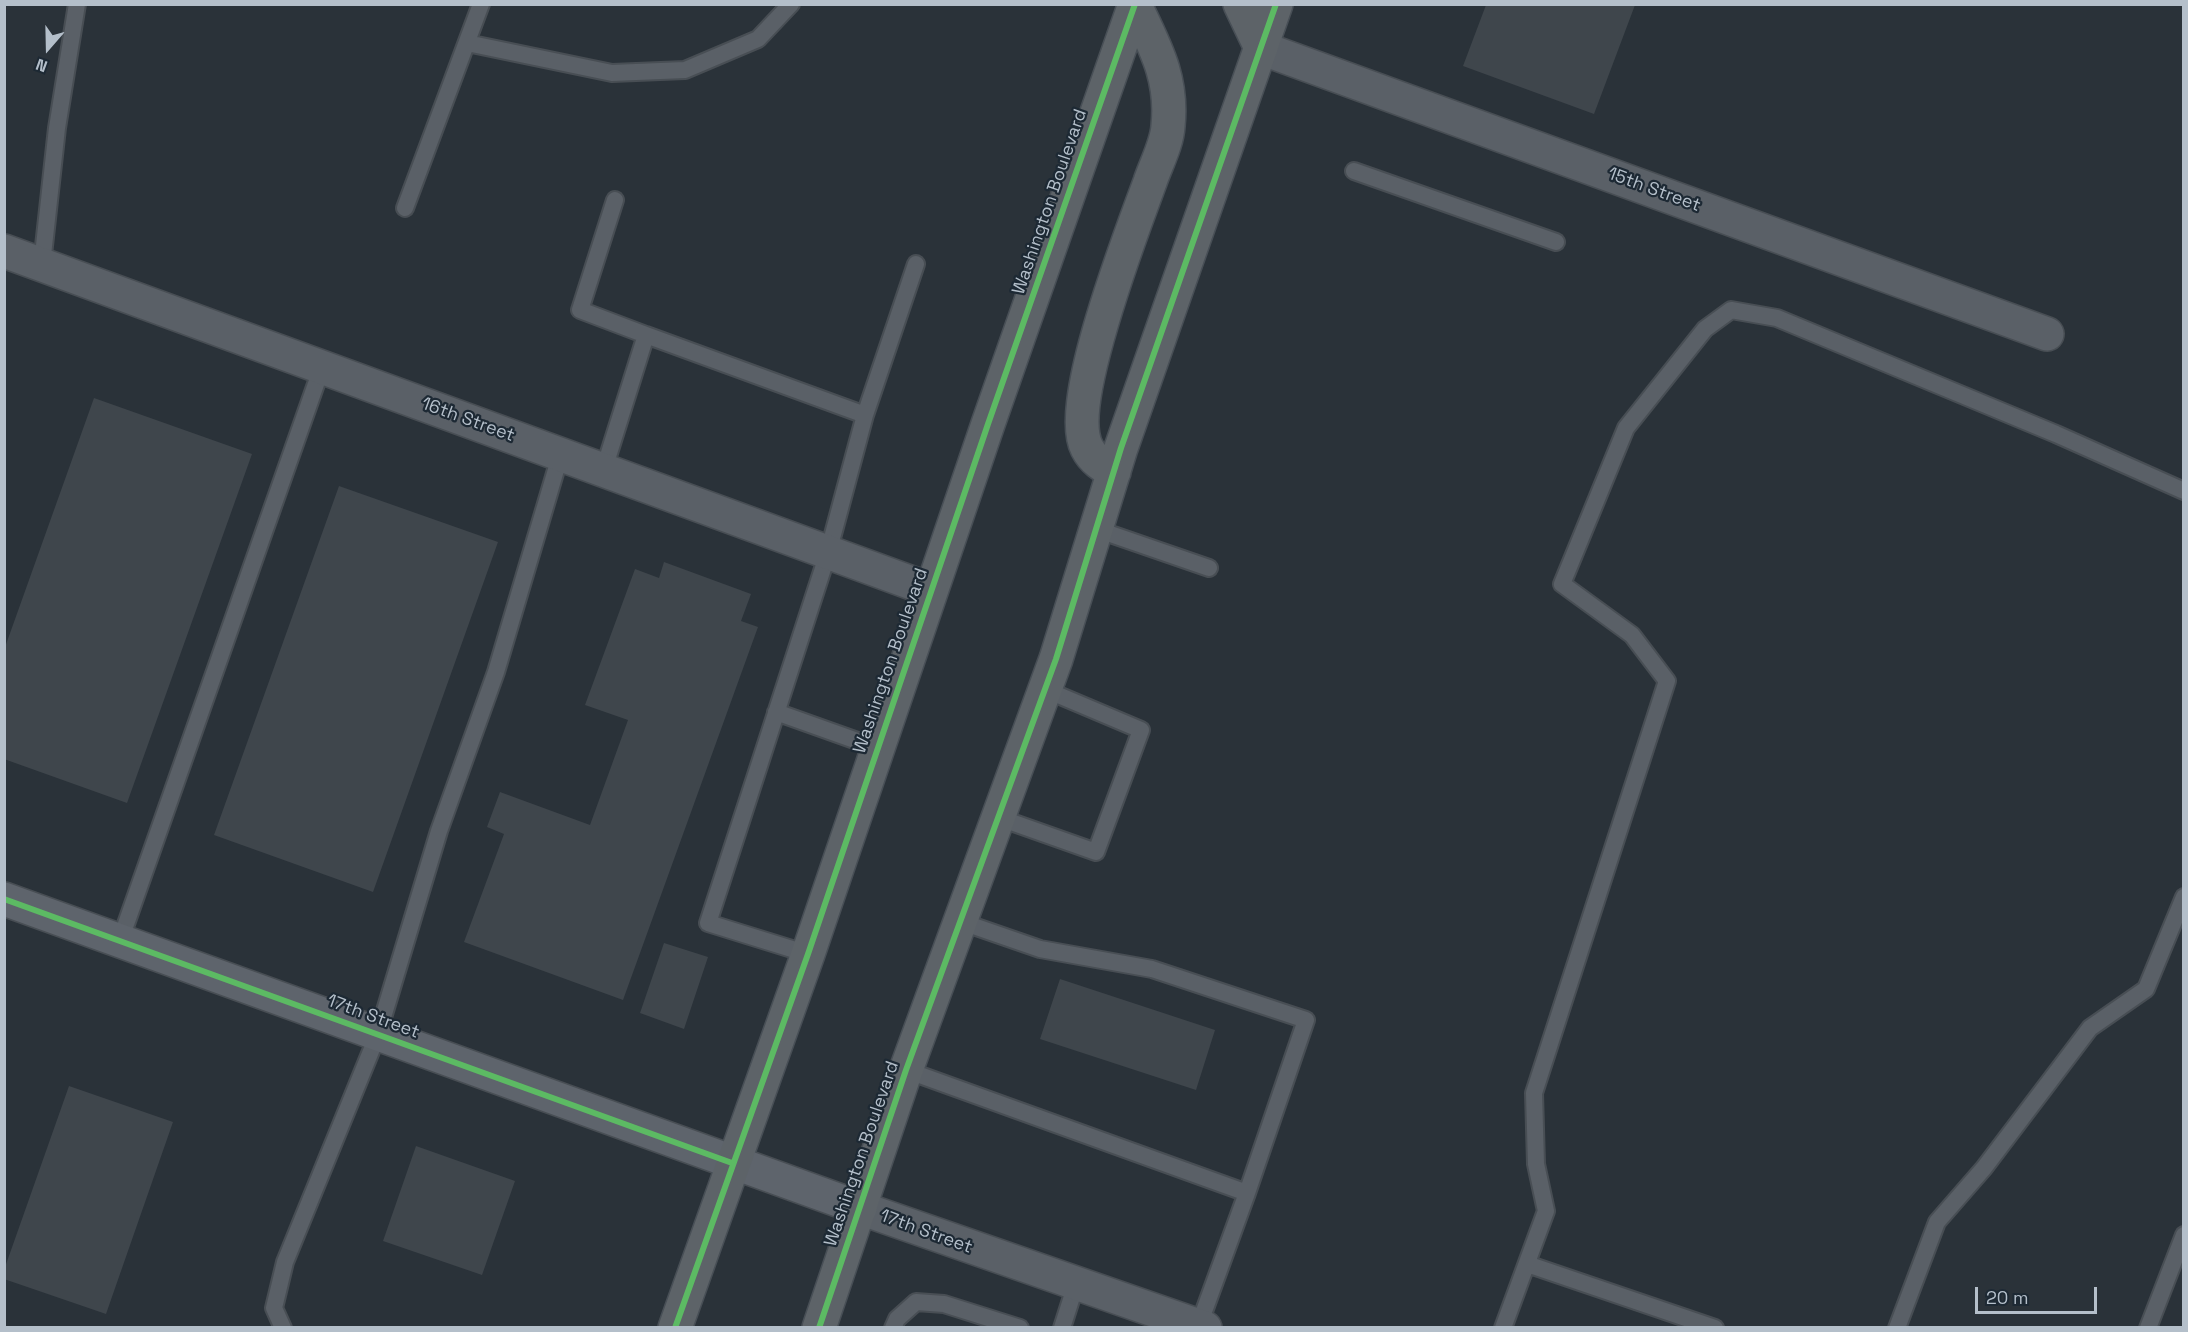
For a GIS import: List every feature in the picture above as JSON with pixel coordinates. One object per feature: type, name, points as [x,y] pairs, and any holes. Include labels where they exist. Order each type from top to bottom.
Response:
[{"type":"main road","points":[[1240,4],[1261,48]]},
{"type":"main road","name":"Washington Boulevard","points":[[819,1328],[906,1070],[1044,689],[1114,472],[1276,4]]},
{"type":"main road","points":[[1114,472],[1098,462],[1087,447],[1080,419],[1102,319],[1168,128],[1169,92],[1162,61],[1135,5]]},
{"type":"main road","name":"Washington Boulevard","points":[[675,1328],[808,954],[877,748],[1135,5]]},
{"type":"main road","name":"17th Street","points":[[4,899],[860,1208]]},
{"type":"street","name":"15th Street","points":[[1261,48],[2047,334]]},
{"type":"street","name":"16th Street","points":[[4,251],[932,590]]},
{"type":"street","name":"17th Street","points":[[860,1208],[1196,1326]]},
{"type":"lane","points":[[42,264],[57,128],[77,4]]},
{"type":"lane","points":[[405,208],[481,4]]},
{"type":"lane","points":[[467,43],[612,73],[685,70],[758,39],[791,4]]},
{"type":"lane","points":[[1354,171],[1556,242]]},
{"type":"lane","points":[[615,200],[580,310],[865,415]]},
{"type":"lane","points":[[808,954],[708,923],[828,553],[865,415],[916,264]]},
{"type":"lane","points":[[1503,1328],[1546,1211],[1536,1164],[1534,1093],[1667,681],[1632,634],[1562,584],[1626,429],[1705,329],[1731,310],[1776,318],[2056,434],[2184,490]]},
{"type":"lane","points":[[604,469],[646,335]]},
{"type":"lane","points":[[120,941],[322,367]]},
{"type":"lane","points":[[284,1328],[274,1308],[285,1262],[378,1034],[440,831],[496,672],[561,453]]},
{"type":"lane","points":[[1096,528],[1209,568]]},
{"type":"lane","points":[[997,817],[1096,852],[1141,730],[1044,689]]},
{"type":"lane","points":[[776,712],[877,748]]},
{"type":"lane","points":[[1897,1328],[1936,1222],[1984,1168],[2090,1028],[2146,989],[2184,897]]},
{"type":"lane","points":[[959,921],[1040,949],[1152,969],[1306,1020],[1247,1192],[1196,1326]]},
{"type":"lane","points":[[906,1070],[1247,1192]]},
{"type":"lane","points":[[2148,1328],[2184,1235]]},
{"type":"lane","points":[[1527,1264],[1715,1328]]},
{"type":"lane","points":[[1062,1328],[1076,1284]]},
{"type":"lane","points":[[894,1328],[897,1319],[916,1302],[944,1304],[1020,1328]]},
{"type":"building","points":[[1486,5],[1635,5],[1594,114],[1463,66]]},
{"type":"building","points":[[94,398],[252,454],[127,803],[4,759],[4,650]]},
{"type":"building","points":[[339,486],[498,542],[373,892],[214,835]]},
{"type":"building","points":[[664,562],[751,594],[741,621],[758,627],[623,1000],[464,942],[504,834],[487,827],[500,792],[590,825],[628,720],[585,705],[635,569],[659,578]]},
{"type":"building","points":[[664,943],[708,957],[684,1029],[640,1013]]},
{"type":"building","points":[[1060,979],[1215,1030],[1196,1090],[1040,1039]]},
{"type":"building","points":[[69,1086],[173,1122],[106,1314],[4,1279],[4,1270]]},
{"type":"building","points":[[416,1146],[515,1181],[482,1275],[383,1241]]},
{"type":"cycle path","points":[[675,1328],[808,954],[988,424],[1135,4]]},
{"type":"cycle path","points":[[819,1328],[906,1070],[1056,659],[1121,448],[1276,4]]},
{"type":"cycle path","points":[[4,899],[732,1163]]}]
